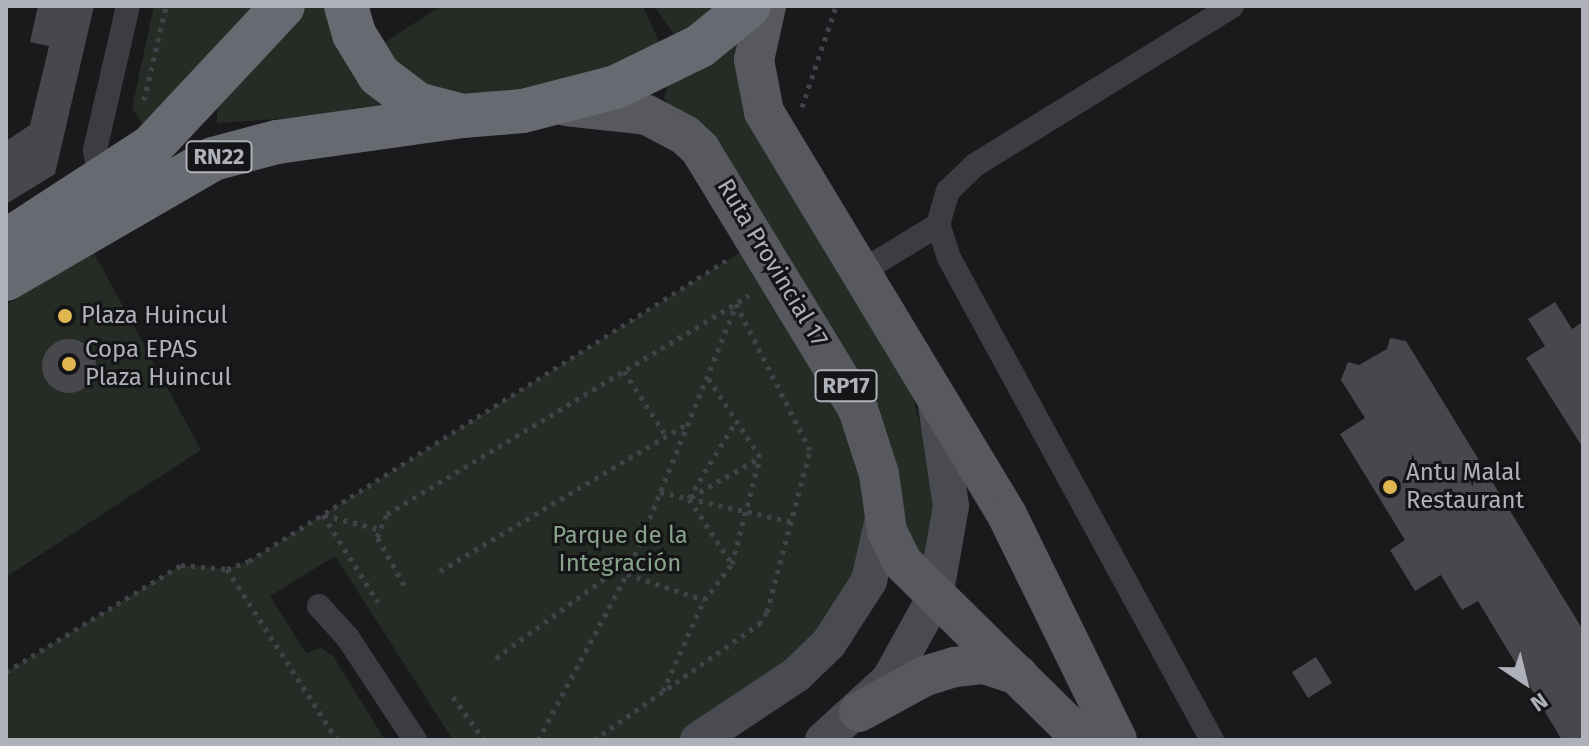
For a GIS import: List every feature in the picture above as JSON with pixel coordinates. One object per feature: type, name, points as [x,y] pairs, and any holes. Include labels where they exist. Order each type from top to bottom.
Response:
[{"type":"highway","name":"RN22","points":[[6,279],[109,197],[283,6]]},
{"type":"highway","name":"RN22","points":[[346,6],[366,58],[388,83],[417,104],[462,116]]},
{"type":"highway","name":"RN22","points":[[6,241],[109,197],[244,148],[550,105],[616,87],[676,60],[749,6]]},
{"type":"main road","name":"RP17","points":[[766,6],[754,60],[764,112],[1037,569],[1117,740]]},
{"type":"main road","name":"Ruta Provincial 17","points":[[550,105],[647,115],[667,123],[700,149],[858,409],[879,474],[884,514],[902,562],[935,597],[1025,679],[1083,740]]},
{"type":"main road","points":[[859,712],[901,664],[935,597],[947,548],[950,486],[941,424],[925,381]]},
{"type":"main road","points":[[698,740],[796,675],[829,643],[869,581],[884,514]]},
{"type":"main road","points":[[823,740],[859,712],[916,680],[955,667],[998,667],[1025,679]]},
{"type":"street","points":[[109,197],[95,150],[128,6]]},
{"type":"street","points":[[1212,740],[949,258],[938,225],[939,208],[948,191],[975,165],[1232,6]]},
{"type":"street","points":[[859,273],[938,225]]},
{"type":"street","points":[[319,606],[348,638],[415,740]]},
{"type":"path","points":[[141,113],[166,6]]},
{"type":"path","points":[[796,117],[836,6]]},
{"type":"path","points":[[6,672],[181,565],[227,569],[241,565],[741,251]]},
{"type":"path","points":[[404,585],[379,545],[378,529],[395,509],[763,287]]},
{"type":"path","points":[[538,740],[627,574],[736,304]]},
{"type":"path","points":[[594,740],[765,617],[810,450],[736,304]]},
{"type":"path","points":[[624,371],[666,436]]},
{"type":"path","points":[[663,692],[704,600],[732,564],[760,457],[707,376]]},
{"type":"path","points":[[689,498],[736,421]]},
{"type":"path","points":[[440,571],[688,423]]},
{"type":"path","points":[[689,498],[760,457]]},
{"type":"path","points":[[660,492],[793,522]]},
{"type":"path","points":[[689,498],[732,564]]},
{"type":"path","points":[[323,515],[378,529]]},
{"type":"path","points":[[323,515],[378,602]]},
{"type":"path","points":[[496,658],[634,557]]},
{"type":"path","points":[[227,569],[337,740]]},
{"type":"path","points":[[627,574],[704,600]]},
{"type":"path","points":[[453,697],[484,740]]},
{"type":"green space","points":[[154,6],[258,6],[143,125],[132,108]]},
{"type":"green space","points":[[305,6],[328,6],[399,111],[217,123],[217,109]]},
{"type":"green space","points":[[441,6],[643,6],[661,46],[570,84],[470,97],[423,86],[379,46]]},
{"type":"green space","points":[[654,6],[719,6],[676,37]]},
{"type":"green space","points":[[736,45],[910,387],[930,461],[935,518],[929,571],[664,98],[668,87]]},
{"type":"green space","name":"Parque de la Integración","points":[[747,248],[839,397],[867,508],[859,567],[814,641],[679,740],[453,740],[335,556],[270,596],[306,653],[321,648],[333,656],[385,740],[6,740],[6,672],[181,565],[227,569],[249,561]]},
{"type":"green space","points":[[93,251],[201,450],[6,577],[6,305]]},
{"type":"building","points":[[38,6],[94,6],[55,174],[6,204],[6,141],[30,125],[49,46],[30,42]]},
{"type":"building","points":[[1555,302],[1572,329],[1583,322],[1583,448],[1526,358],[1545,346],[1528,319]]},
{"type":"building","points":[[1390,338],[1406,341],[1583,630],[1583,740],[1562,740],[1478,601],[1462,610],[1441,575],[1415,591],[1390,550],[1405,540],[1340,434],[1365,418],[1341,380],[1348,362],[1359,365],[1387,349]]},
{"type":"building","name":"Copa EPAS Plaza Huincul","points":[[69,339],[88,347],[96,366],[88,385],[69,393],[50,385],[42,366],[50,347]]},
{"type":"building","points":[[1316,657],[1332,683],[1308,698],[1292,672]]},
{"type":"place","name":"Plaza Huincul","points":[[65,316]]},
{"type":"place","name":"Copa EPAS Plaza Huincul","points":[[69,364]]},
{"type":"place","name":"Antu Malal Restaurant","points":[[1390,487]]}]
